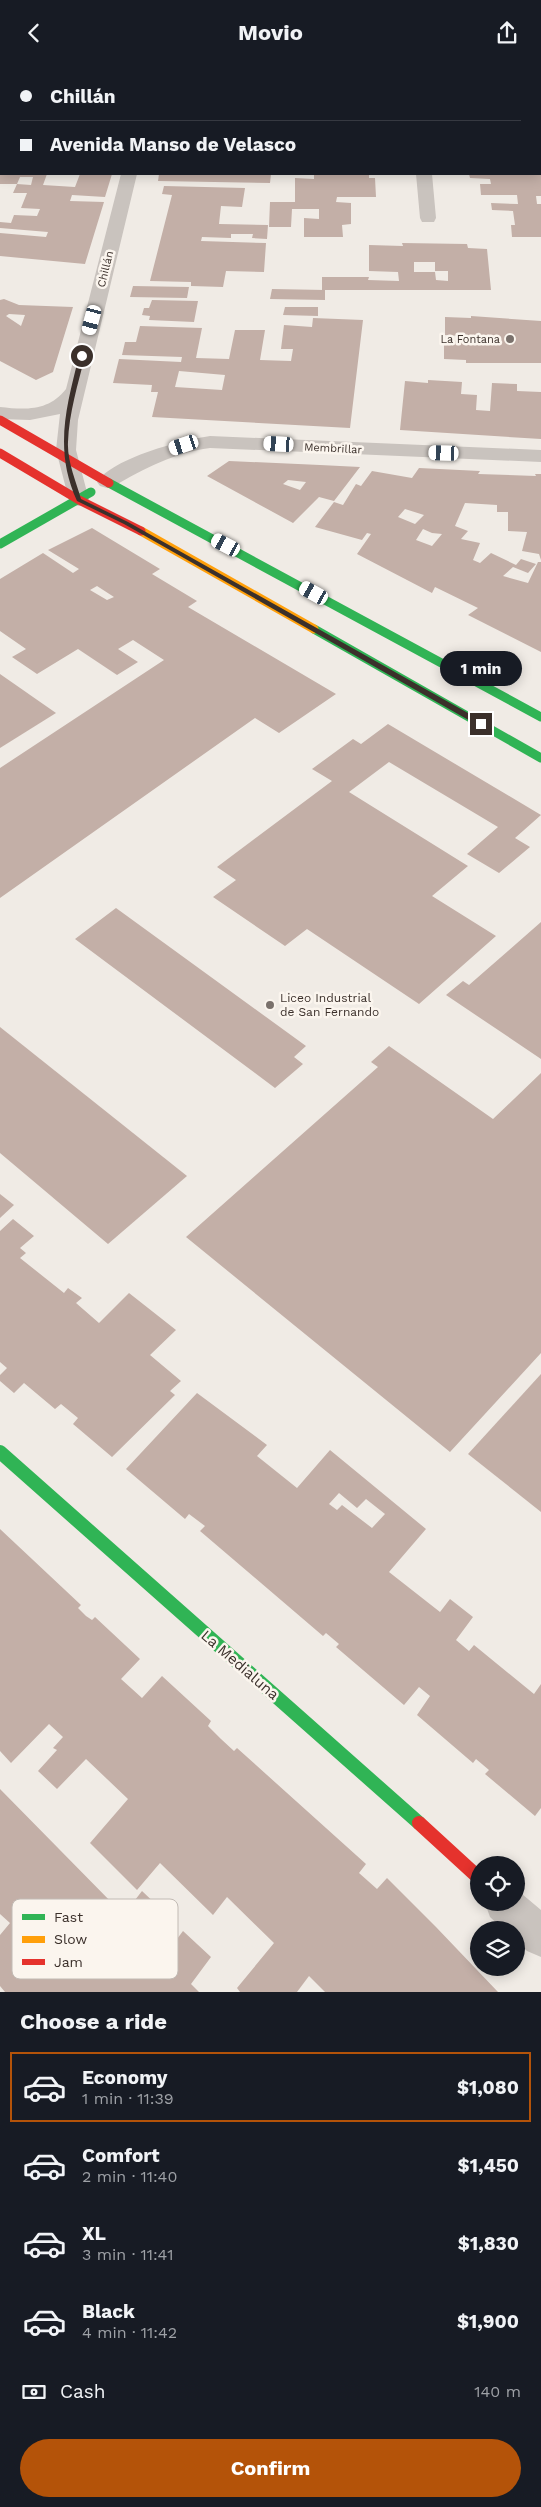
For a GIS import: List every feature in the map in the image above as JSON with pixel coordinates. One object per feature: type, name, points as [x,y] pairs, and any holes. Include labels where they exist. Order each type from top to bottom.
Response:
[{"type":"main road","points":[[0,419],[67,460],[541,717]]},
{"type":"main road","points":[[0,453],[79,500],[126,523],[541,758]]},
{"type":"main road","name":"Membrillar","points":[[79,500],[107,482]]},
{"type":"main road","points":[[0,544],[79,500]]},
{"type":"main road","name":"La Medialuna","points":[[0,1453],[470,1870]]},
{"type":"street","name":"Chillán","points":[[79,500],[67,460],[65,442],[73,393],[129,175]]},
{"type":"street","points":[[424,175],[428,219]]},
{"type":"street","points":[[0,413],[40,414],[68,401],[73,393]]},
{"type":"street","name":"Membrillar","points":[[107,482],[134,465],[162,452],[184,445],[210,442],[541,457]]},
{"type":"street","points":[[513,1911],[541,1937]]},
{"type":"building","points":[[0,175],[47,175],[43,185],[75,187],[80,175],[112,175],[105,197],[72,195],[70,201],[104,202],[85,264],[0,256],[0,233],[46,237],[48,232],[0,228],[0,222],[11,223],[14,215],[37,216],[40,209],[21,208],[27,193],[13,193],[17,184],[0,184]],"holes":[[[20,177],[33,177],[31,185],[17,184]]]},
{"type":"building","points":[[159,175],[271,175],[270,183],[158,181]]},
{"type":"building","points":[[314,175],[369,175],[369,178],[375,178],[376,197],[337,197],[336,202],[351,203],[351,224],[342,225],[343,237],[304,237],[304,218],[319,219],[319,209],[292,209],[291,227],[269,227],[270,202],[295,202],[295,178],[314,179]]},
{"type":"building","points":[[469,175],[541,175],[541,196],[536,196],[537,204],[541,204],[541,237],[512,237],[511,225],[515,225],[513,211],[492,210],[491,203],[518,204],[517,195],[481,195],[480,184],[491,184],[490,179],[470,178]]},
{"type":"building","points":[[164,186],[245,188],[242,207],[221,206],[219,224],[268,225],[267,239],[252,238],[253,234],[231,234],[231,238],[202,237],[201,241],[266,243],[264,272],[226,271],[223,287],[191,286],[191,282],[150,281],[172,195],[162,194]]},
{"type":"building","points":[[402,243],[467,244],[468,248],[487,249],[491,290],[322,290],[322,277],[369,277],[368,280],[399,281],[398,272],[369,271],[369,245],[403,246]],"holes":[[[414,262],[435,262],[435,271],[448,271],[448,281],[436,280],[435,272],[414,272]]]},
{"type":"building","points":[[133,286],[189,287],[187,298],[130,297]]},
{"type":"building","points":[[272,289],[325,290],[325,300],[270,299]]},
{"type":"building","points":[[4,299],[19,305],[73,307],[53,372],[36,380],[0,361],[0,300]],"holes":[[[9,314],[25,315],[21,326],[6,316]]]},
{"type":"building","points":[[152,300],[198,301],[194,322],[149,320],[150,316],[142,315],[144,308],[149,308]]},
{"type":"building","points":[[285,307],[318,307],[318,316],[283,315]]},
{"type":"building","name":"La Fontana","points":[[471,316],[541,321],[541,363],[466,363],[466,360],[444,359],[444,340],[479,342],[479,337],[445,335],[445,317],[471,318]]},
{"type":"building","points":[[313,318],[363,320],[350,428],[152,417],[158,392],[151,392],[152,385],[113,383],[119,359],[181,362],[182,357],[122,355],[125,342],[136,342],[140,326],[202,328],[196,358],[229,359],[235,330],[265,330],[260,360],[291,361],[293,349],[281,349],[284,325],[312,327]],"holes":[[[179,371],[225,375],[222,390],[175,387]]]},
{"type":"building","points":[[428,380],[462,382],[461,394],[477,395],[476,410],[490,411],[492,383],[517,384],[517,391],[541,392],[541,439],[400,430],[405,381],[428,383]]},
{"type":"building","points":[[229,461],[360,467],[334,501],[319,497],[293,523],[207,476]],"holes":[[[288,480],[306,482],[300,490],[283,484]]]},
{"type":"building","points":[[419,468],[480,471],[478,474],[536,476],[535,474],[541,474],[541,560],[539,554],[522,551],[527,532],[508,531],[508,512],[497,512],[497,505],[465,503],[455,526],[468,531],[461,539],[480,543],[473,560],[480,563],[491,553],[516,565],[521,559],[536,564],[528,573],[513,567],[503,576],[528,583],[538,562],[541,562],[541,652],[468,615],[478,608],[435,587],[432,593],[357,554],[371,534],[367,533],[362,540],[315,527],[334,502],[343,505],[356,484],[361,486],[372,471],[412,478]],"holes":[[[405,509],[424,515],[415,524],[398,517]],[[423,529],[432,533],[442,534],[432,546],[416,540]]]},
{"type":"building","points":[[92,528],[160,569],[152,574],[197,601],[188,607],[336,694],[279,733],[255,718],[0,898],[0,768],[164,660],[133,640],[118,649],[138,662],[117,675],[78,649],[37,674],[12,657],[26,649],[0,631],[0,579],[43,553],[73,573],[79,569],[48,550]],"holes":[[[97,586],[114,597],[107,600],[90,590]]]},
{"type":"building","points":[[0,674],[56,713],[0,748]]},
{"type":"building","points":[[388,724],[541,815],[515,838],[530,847],[499,873],[467,854],[498,827],[389,762],[349,792],[468,866],[432,896],[496,936],[419,1004],[307,929],[285,946],[213,897],[236,880],[217,867],[332,781],[312,769],[353,739],[361,744]]},
{"type":"building","points":[[116,908],[306,1046],[294,1057],[303,1064],[275,1088],[75,939]]},
{"type":"building","points":[[541,922],[541,1059],[446,995],[463,981],[469,985]]},
{"type":"building","points":[[0,1027],[187,1176],[108,1244],[0,1153]]},
{"type":"building","points":[[389,1046],[493,1119],[541,1073],[541,1353],[450,1452],[186,1237],[378,1067],[371,1062]]},
{"type":"building","points":[[0,1194],[14,1205],[0,1218]]},
{"type":"building","points":[[13,1219],[34,1236],[20,1248],[26,1253],[20,1258],[64,1293],[68,1288],[82,1298],[76,1303],[99,1323],[129,1293],[176,1330],[150,1355],[181,1381],[170,1391],[175,1395],[112,1457],[73,1424],[78,1418],[61,1404],[55,1409],[24,1383],[14,1393],[0,1381],[0,1375],[7,1368],[0,1362],[0,1231]]},
{"type":"building","points":[[541,1374],[541,1512],[468,1454]]},
{"type":"building","points":[[197,1393],[267,1445],[257,1456],[297,1488],[330,1450],[426,1529],[389,1572],[440,1612],[450,1599],[473,1617],[456,1640],[469,1651],[474,1645],[534,1694],[541,1684],[541,1808],[535,1816],[485,1774],[489,1770],[476,1759],[473,1763],[417,1715],[430,1696],[419,1687],[404,1705],[336,1647],[339,1644],[326,1633],[323,1636],[200,1531],[205,1526],[189,1514],[185,1519],[126,1469]],"holes":[[[339,1493],[357,1508],[366,1499],[385,1514],[372,1528],[342,1505],[337,1510],[329,1504]]]},
{"type":"building","points":[[0,1529],[81,1605],[78,1608],[86,1616],[92,1620],[95,1617],[140,1659],[121,1679],[142,1698],[162,1676],[211,1721],[208,1726],[234,1751],[237,1748],[366,1864],[359,1873],[377,1889],[387,1878],[470,1963],[470,1976],[483,1976],[498,1992],[325,1992],[309,1976],[297,1992],[240,1992],[237,1988],[274,1943],[227,1897],[213,1915],[160,1863],[137,1890],[90,1843],[128,1799],[86,1759],[57,1789],[38,1771],[57,1750],[53,1748],[63,1737],[49,1724],[11,1763],[0,1751]]},
{"type":"building","points":[[0,1789],[108,1899],[12,1899],[12,1979],[178,1979],[178,1938],[183,1931],[211,1957],[191,1984],[199,1992],[5,1992],[0,1986],[0,1935],[10,1923],[0,1914]]},
{"type":"building","points":[[142,1891],[150,1899],[136,1899]]},
{"type":"traffic: fast","points":[[109,483],[541,717]]},
{"type":"traffic: fast","points":[[0,544],[91,492]]},
{"type":"traffic: fast","points":[[314,629],[541,758]]},
{"type":"traffic: fast","points":[[0,1452],[419,1823]]},
{"type":"traffic: slow","points":[[141,531],[314,629]]},
{"type":"traffic: jam","points":[[0,420],[109,483]]},
{"type":"traffic: jam","points":[[0,453],[79,500],[141,531]]},
{"type":"traffic: jam","points":[[419,1823],[470,1870]]},
{"type":"place","name":"La Fontana","points":[[510,339]]},
{"type":"place","name":"Liceo Industrial de San Fernando","points":[[270,1005]]},
{"type":"route","points":[[82,356],[73,393],[65,442],[67,460],[79,500],[126,523],[481,724]]}]
